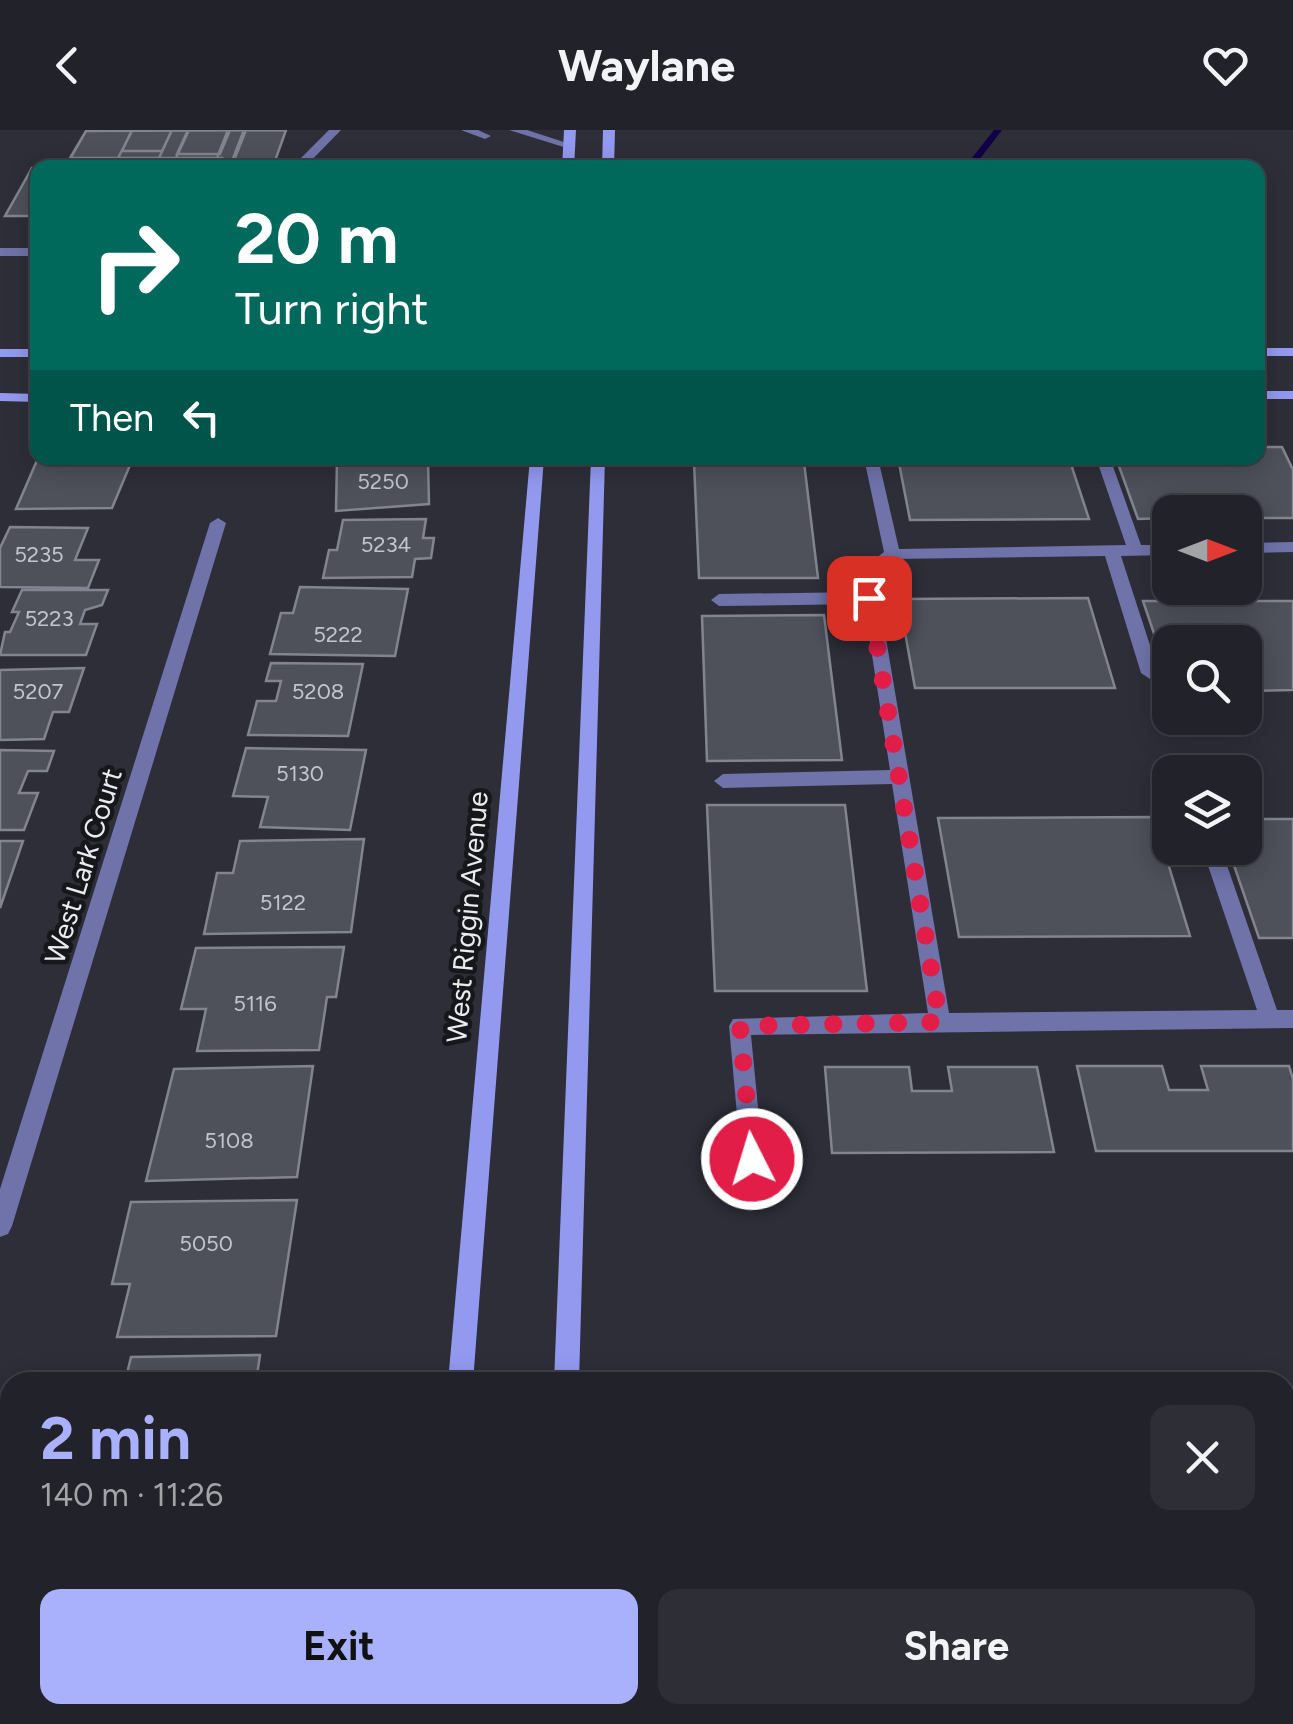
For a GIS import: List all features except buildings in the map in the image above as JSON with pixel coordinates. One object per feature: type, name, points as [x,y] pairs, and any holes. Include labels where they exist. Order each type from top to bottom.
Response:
[{"type":"main road","points":[[569,160],[570,130]]},
{"type":"main road","points":[[608,160],[609,130]]},
{"type":"main road","points":[[1265,352],[1293,352]]},
{"type":"main road","points":[[0,353],[30,354]]},
{"type":"main road","points":[[1265,394],[1293,394]]},
{"type":"main road","points":[[0,397],[30,398]]},
{"type":"main road","name":"West Riggin Avenue","points":[[461,1372],[537,465]]},
{"type":"main road","points":[[566,1372],[598,465]]},
{"type":"street","points":[[306,160],[335,130]]},
{"type":"street","points":[[467,130],[485,136]]},
{"type":"street","points":[[515,130],[570,146]]},
{"type":"street","points":[[0,252],[30,252]]},
{"type":"street","points":[[873,465],[892,554]]},
{"type":"street","points":[[1105,465],[1134,550]]},
{"type":"street","name":"West Lark Court","points":[[0,1226],[218,523]]},
{"type":"street","points":[[1262,548],[1293,548]]},
{"type":"street","points":[[1110,550],[1150,674]]},
{"type":"street","points":[[940,1022],[867,571],[892,554],[1152,550]]},
{"type":"street","points":[[720,600],[869,598]]},
{"type":"street","points":[[724,781],[900,778]]},
{"type":"street","points":[[1218,865],[1270,1019]]},
{"type":"street","points":[[752,1159],[740,1026],[1293,1020]]},
{"type":"waterway","points":[[974,160],[998,130]]},
{"type":"route","points":[[752,1159],[740,1026],[940,1022],[869,598]]}]
